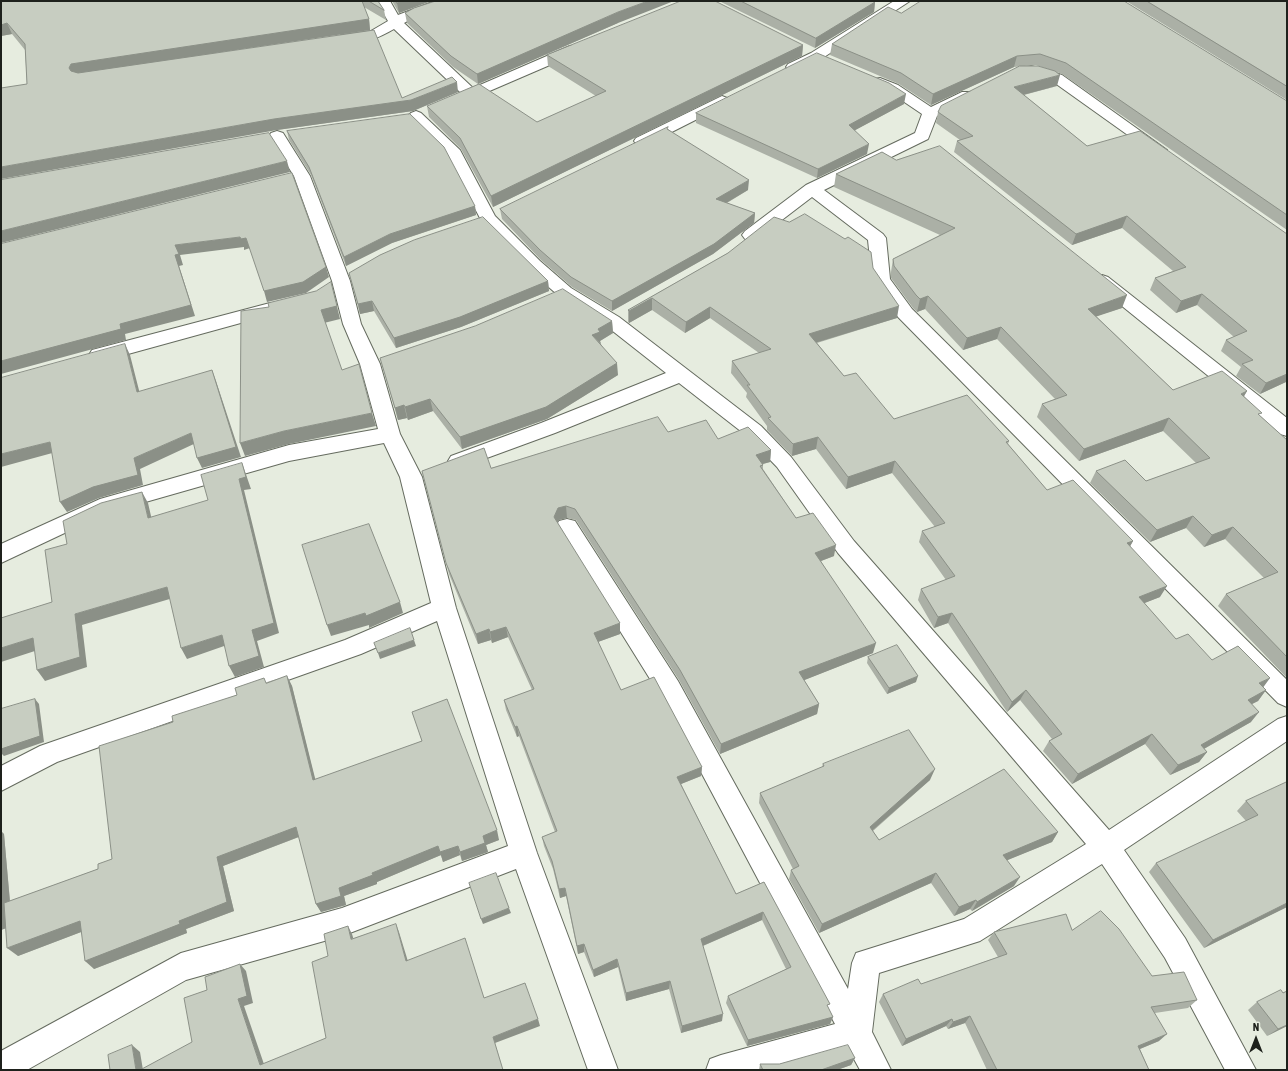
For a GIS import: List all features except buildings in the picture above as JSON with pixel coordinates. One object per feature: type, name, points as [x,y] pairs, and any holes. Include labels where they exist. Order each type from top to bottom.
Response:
[{"type":"street","points":[[383,1],[396,24],[472,94]]},
{"type":"street","points":[[333,40],[375,35],[396,24],[410,14],[449,1]]},
{"type":"street","points":[[781,73],[816,56],[903,1]]},
{"type":"street","points":[[587,44],[472,94],[422,112],[454,152],[488,217],[558,296],[619,317],[680,375],[754,431],[784,462],[846,547],[1106,847],[1175,948],[1241,1070]]},
{"type":"street","points":[[1014,72],[1036,70],[1057,78],[1172,159]]},
{"type":"street","points":[[865,76],[893,88],[930,113]]},
{"type":"street","points":[[930,113],[979,89]]},
{"type":"street","points":[[628,148],[740,93]]},
{"type":"street","points":[[739,245],[812,189],[928,140],[930,113]]},
{"type":"street","points":[[277,136],[340,281],[352,324],[377,362],[390,434],[426,472],[444,608],[524,853],[603,1070]]},
{"type":"street","points":[[812,189],[862,225],[877,238],[881,279],[905,313],[1287,696]]},
{"type":"street","points":[[1089,270],[1287,429]]},
{"type":"street","points":[[84,359],[285,305]]},
{"type":"street","points":[[426,472],[548,428],[680,375]]},
{"type":"street","points":[[1,554],[100,507],[289,453],[390,434]]},
{"type":"street","points":[[567,527],[669,688],[858,1033],[876,1070]]},
{"type":"street","points":[[1,779],[49,754],[352,647],[444,608]]},
{"type":"street","points":[[858,1033],[866,963],[970,931],[1106,847],[1287,727]]},
{"type":"street","points":[[1,1068],[181,968],[342,922],[524,853]]},
{"type":"street","points":[[721,1070],[858,1033]]}]
